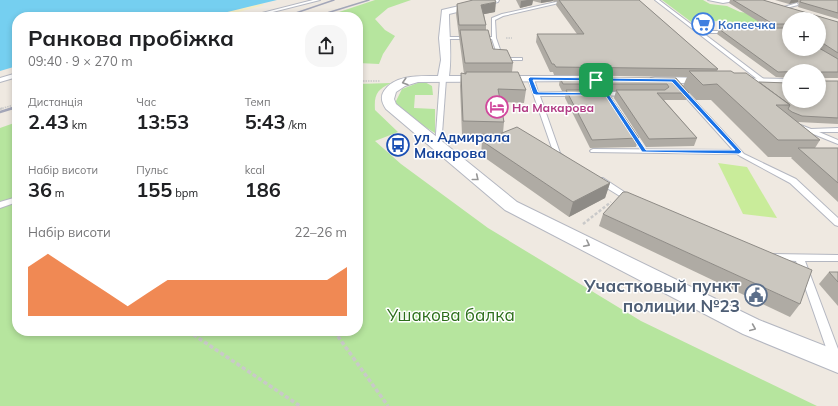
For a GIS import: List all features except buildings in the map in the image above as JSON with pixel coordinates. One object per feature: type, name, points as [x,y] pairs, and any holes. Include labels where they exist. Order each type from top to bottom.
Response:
[{"type":"street","points":[[443,78],[446,60],[444,38],[446,12],[452,9],[495,0]]},
{"type":"street","points":[[783,6],[799,8]]},
{"type":"street","points":[[596,80],[418,78],[400,83],[392,88],[388,97],[388,102],[390,106],[438,147],[511,206],[751,327],[837,362]]},
{"type":"street","points":[[642,80],[673,80],[740,84],[782,82]]},
{"type":"lane","points":[[269,12],[318,0]]},
{"type":"lane","points":[[520,59],[501,59],[494,38],[493,19],[502,14],[570,0]]},
{"type":"lane","points":[[657,0],[763,82]]},
{"type":"lane","points":[[710,0],[723,2],[738,0]]},
{"type":"lane","points":[[531,2],[542,6]]},
{"type":"lane","points":[[698,32],[737,32]]},
{"type":"lane","points":[[444,38],[494,38]]},
{"type":"lane","points":[[0,80],[12,77]]},
{"type":"lane","points":[[438,147],[443,78]]},
{"type":"lane","points":[[530,79],[557,154],[570,162]]},
{"type":"lane","points":[[673,80],[742,155],[793,181],[838,223]]},
{"type":"lane","points":[[536,94],[583,94]]},
{"type":"lane","points":[[591,94],[630,94]]},
{"type":"lane","points":[[607,94],[611,100]]},
{"type":"lane","points":[[793,124],[838,142]]},
{"type":"lane","points":[[808,130],[838,130]]},
{"type":"lane","points":[[593,151],[642,148],[739,152]]},
{"type":"lane","points":[[590,174],[637,203]]},
{"type":"lane","points":[[0,205],[12,201]]},
{"type":"lane","points":[[762,254],[770,257],[838,258]]},
{"type":"lane","points":[[799,257],[837,362]]},
{"type":"path","points":[[0,109],[12,105]]},
{"type":"path","points":[[581,225],[622,194]]},
{"type":"path","points":[[195,336],[300,406]]},
{"type":"path","points":[[337,336],[388,406]]},
{"type":"green space","points":[[375,0],[411,0],[388,8],[375,19],[385,30],[395,36],[383,54],[379,64],[363,63],[363,12],[339,12]]},
{"type":"green space","points":[[662,0],[703,0],[710,4],[727,6],[740,12],[761,15],[782,26],[782,29],[744,29],[718,21],[698,22],[700,24],[694,24]]},
{"type":"green space","points":[[423,81],[432,86],[433,95],[415,95],[414,108],[435,109],[435,133],[397,109],[395,103],[402,89]]},
{"type":"green space","name":"Ушакова балка","points":[[391,83],[377,93],[375,110],[398,132],[375,141],[401,164],[488,228],[641,321],[817,406],[0,406],[0,128],[12,124],[12,336],[363,336],[363,84]]},
{"type":"green space","points":[[718,163],[747,167],[777,218],[743,214]]},
{"type":"sand","points":[[256,1],[264,5],[238,12],[211,12]]},
{"type":"water","points":[[0,0],[277,0],[228,12],[12,12],[12,67],[0,71]]},
{"type":"railway","points":[[299,12],[334,0]]},
{"type":"railway","points":[[330,12],[369,0]]},
{"type":"railway","points":[[0,112],[12,108]]},
{"type":"place","name":"Копеечка","points":[[703,24]]},
{"type":"place","name":"На Макарова","points":[[497,107]]},
{"type":"place","name":"ул. Адмирала Макарова","points":[[398,145]]},
{"type":"place","name":"Участковый пункт полиции №23","points":[[756,295]]},
{"type":"route","points":[[530,79],[596,80],[673,80],[739,152],[644,151],[607,94],[536,94],[530,79]]}]
